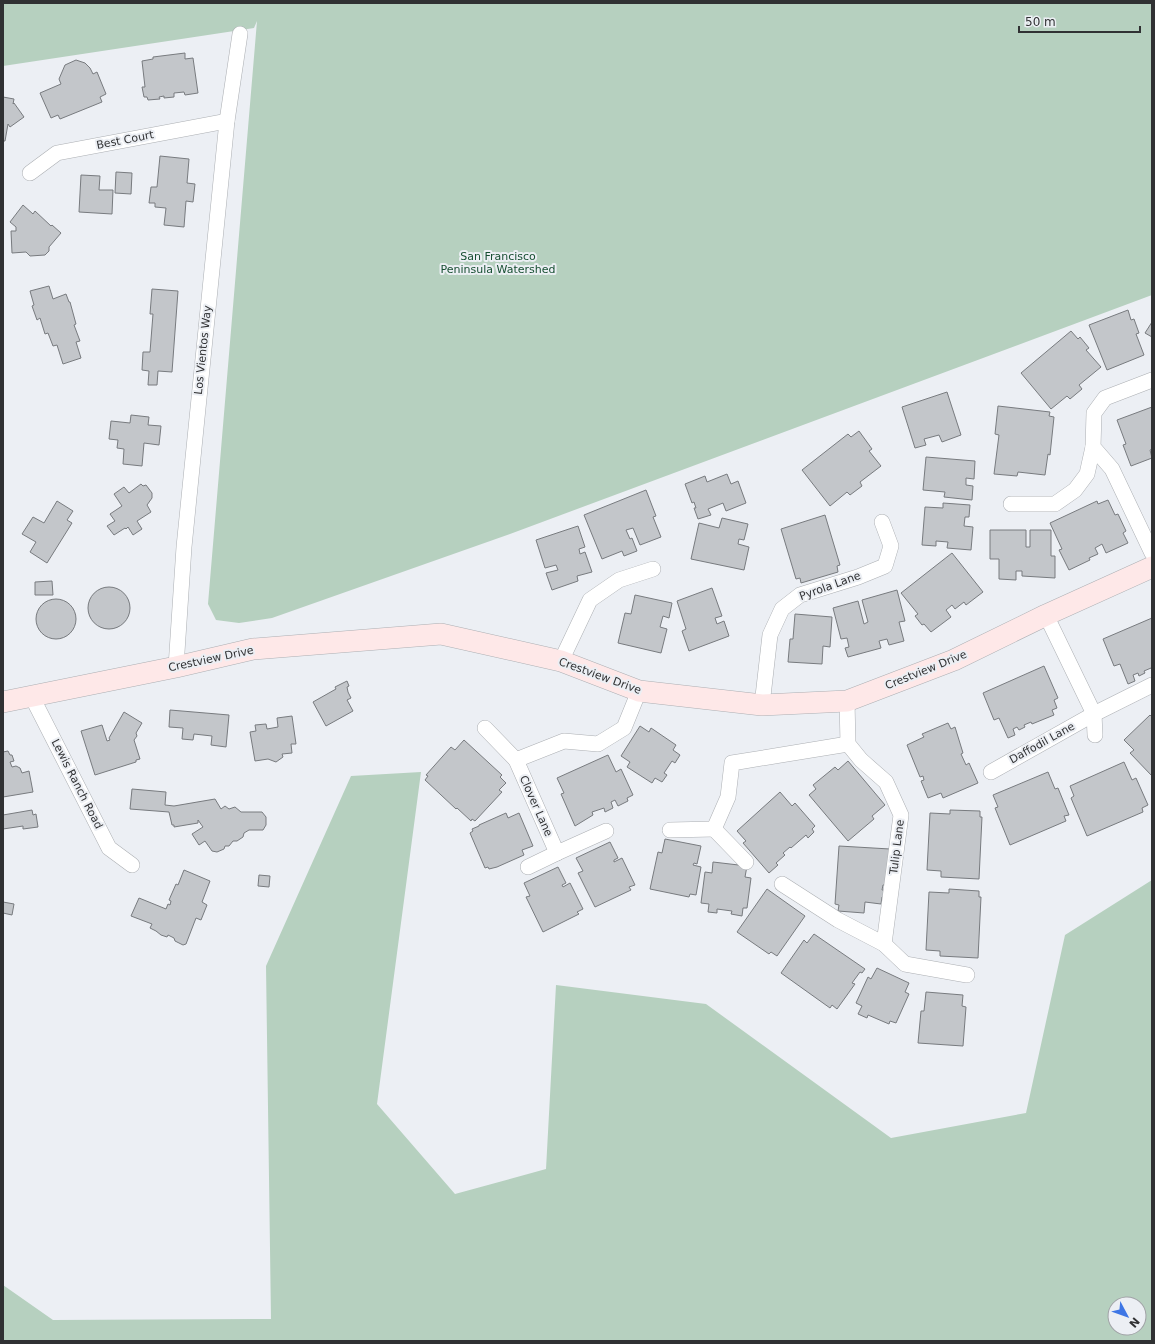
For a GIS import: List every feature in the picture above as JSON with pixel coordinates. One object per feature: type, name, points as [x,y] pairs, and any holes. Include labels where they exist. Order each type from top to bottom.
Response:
[{"type":"street","name":"Los Vientos Way","points":[[176,667],[184,547],[227,121],[240,34]]},
{"type":"street","name":"Best Court","points":[[30,174],[57,153],[227,121]]},
{"type":"street","points":[[1011,504],[1055,504],[1075,490],[1087,474],[1093,447],[1094,413],[1105,398],[1152,380]]},
{"type":"street","points":[[1093,447],[1112,469],[1152,553]]},
{"type":"street","name":"Pyrola Lane","points":[[762,705],[770,635],[782,609],[800,595],[858,577],[884,566],[891,546],[882,522]]},
{"type":"street","name":"Crestview Drive","points":[[3,702],[31,695],[176,667],[254,649],[441,634],[561,661],[639,692],[762,705],[847,701],[954,660],[1046,615],[1152,567]]},
{"type":"street","points":[[561,661],[590,600],[619,580],[653,569]]},
{"type":"street","points":[[1046,615],[1094,714],[1095,735]]},
{"type":"street","name":"Daffodil Lane","points":[[991,772],[1094,714],[1152,686]]},
{"type":"street","points":[[516,760],[564,741],[598,744],[624,728],[639,692]]},
{"type":"street","name":"Lewis Ranch Road","points":[[31,695],[109,848],[132,865]]},
{"type":"street","points":[[714,829],[728,797],[732,763],[848,744],[847,701]]},
{"type":"street","name":"Clover Lane","points":[[485,728],[516,760],[557,853]]},
{"type":"street","name":"Tulip Lane","points":[[848,744],[861,760],[886,782],[901,815],[884,944]]},
{"type":"street","points":[[670,830],[714,829],[746,862]]},
{"type":"street","points":[[528,867],[606,831]]},
{"type":"street","points":[[782,884],[838,920],[884,944],[905,964],[967,975]]},
{"type":"green space","name":"San Francisco Peninsula Watershed","points":[[3,3],[1152,3],[1152,295],[510,534],[272,618],[239,623],[216,620],[208,604],[257,21],[254,28],[3,66]]},
{"type":"green space","points":[[421,772],[377,1104],[455,1194],[546,1169],[556,985],[706,1004],[891,1138],[1026,1113],[1065,935],[1152,880],[1152,1341],[3,1341],[3,1285],[53,1320],[271,1319],[266,966],[351,776]]},
{"type":"building","points":[[185,53],[185,59],[193,58],[198,93],[185,95],[184,92],[174,93],[174,97],[164,98],[164,96],[159,97],[160,99],[148,100],[147,97],[144,97],[142,87],[145,87],[142,61],[153,59],[153,57]]},
{"type":"building","points":[[76,60],[85,63],[93,74],[97,72],[106,94],[100,97],[102,102],[60,119],[58,115],[51,118],[40,93],[61,84],[59,79],[65,65]]},
{"type":"building","points":[[3,97],[14,99],[13,104],[14,103],[24,117],[10,127],[8,124],[5,141],[3,141]]},
{"type":"building","points":[[160,156],[189,159],[187,183],[195,184],[193,202],[186,201],[184,227],[164,225],[166,208],[155,207],[155,203],[149,203],[151,187],[157,187]]},
{"type":"building","points":[[116,172],[132,173],[131,194],[115,193]]},
{"type":"building","points":[[81,175],[100,176],[99,190],[113,190],[112,214],[79,212]]},
{"type":"building","points":[[23,205],[33,214],[35,211],[61,233],[49,247],[49,251],[45,255],[30,256],[26,252],[12,253],[11,231],[16,231],[16,227],[10,222]]},
{"type":"building","points":[[49,286],[53,299],[66,294],[70,302],[76,324],[74,325],[80,341],[76,342],[81,358],[63,364],[57,345],[53,346],[48,333],[45,334],[40,318],[37,320],[32,306],[34,305],[30,291]]},
{"type":"building","points":[[152,289],[178,291],[172,372],[158,371],[157,385],[148,385],[149,371],[142,370],[143,352],[150,352],[153,314],[150,314]]},
{"type":"building","points":[[1128,310],[1131,320],[1134,319],[1139,333],[1136,334],[1144,355],[1107,370],[1089,325]]},
{"type":"building","points":[[1152,322],[1152,337],[1145,333]]},
{"type":"building","points":[[1071,331],[1078,339],[1080,337],[1089,348],[1086,350],[1101,367],[1079,385],[1082,389],[1070,399],[1067,396],[1051,409],[1021,373]]},
{"type":"building","points":[[947,392],[961,435],[942,442],[939,435],[924,439],[926,445],[915,448],[902,407]]},
{"type":"building","points":[[998,406],[1050,412],[1049,416],[1054,417],[1050,455],[1048,454],[1045,475],[1018,472],[1017,476],[994,474],[999,435],[995,434]]},
{"type":"building","points":[[1152,407],[1152,449],[1150,450],[1152,458],[1131,466],[1123,445],[1126,444],[1117,420]]},
{"type":"building","points":[[131,415],[149,417],[148,425],[161,426],[159,445],[144,443],[142,466],[123,464],[124,449],[117,448],[118,440],[109,439],[111,421],[130,423]]},
{"type":"building","points":[[859,431],[872,449],[869,451],[881,466],[860,482],[862,486],[850,495],[847,492],[830,506],[802,470],[848,434],[851,437]]},
{"type":"building","points":[[926,457],[975,461],[974,479],[966,478],[966,485],[973,486],[972,500],[944,497],[945,492],[923,490]]},
{"type":"building","points":[[727,474],[731,484],[738,481],[746,503],[726,511],[723,503],[708,509],[711,515],[698,519],[694,508],[696,508],[694,502],[692,503],[685,484],[705,476],[707,482]]},
{"type":"building","points":[[141,484],[143,486],[146,485],[152,493],[152,498],[147,505],[151,512],[137,521],[142,529],[133,535],[128,527],[114,535],[107,526],[115,521],[110,514],[122,506],[114,494],[124,487],[129,493]]},
{"type":"building","points":[[646,490],[656,516],[653,517],[661,537],[640,545],[633,528],[626,530],[630,539],[632,538],[637,551],[624,556],[622,551],[602,559],[584,515]]},
{"type":"building","points":[[1108,500],[1115,515],[1118,514],[1126,531],[1123,533],[1128,543],[1106,553],[1102,544],[1095,548],[1098,554],[1089,558],[1090,560],[1069,570],[1059,550],[1062,549],[1050,523],[1097,501],[1098,504]]},
{"type":"building","points":[[57,501],[73,511],[67,520],[72,523],[47,563],[30,552],[36,542],[22,534],[33,517],[44,523]]},
{"type":"building","points":[[943,503],[970,505],[969,517],[965,517],[964,526],[973,527],[971,550],[947,548],[948,542],[936,541],[936,546],[922,545],[925,507],[943,508]]},
{"type":"building","points":[[825,515],[840,565],[837,566],[838,572],[801,583],[800,578],[796,579],[781,529]]},
{"type":"building","points":[[722,518],[748,524],[744,540],[739,539],[738,544],[749,547],[744,570],[691,559],[699,523],[719,528]]},
{"type":"building","points":[[578,526],[585,547],[579,549],[580,554],[585,552],[592,572],[577,576],[578,581],[552,590],[546,573],[558,570],[556,565],[545,568],[536,540]]},
{"type":"building","points":[[990,530],[1026,530],[1026,547],[1030,547],[1030,530],[1051,530],[1051,556],[1055,556],[1055,578],[1022,576],[1022,571],[1016,571],[1016,580],[999,579],[999,559],[990,559]]},
{"type":"building","points":[[952,553],[983,592],[966,605],[964,602],[955,609],[952,605],[946,610],[951,617],[931,632],[924,624],[922,625],[915,616],[918,614],[901,593]]},
{"type":"building","points":[[52,581],[53,595],[35,595],[35,582]]},
{"type":"building","points":[[109,587],[124,593],[130,608],[124,623],[109,629],[94,623],[88,608],[94,593]]},
{"type":"building","points":[[712,588],[722,616],[715,618],[717,624],[724,621],[729,636],[689,651],[682,631],[686,629],[677,601]]},
{"type":"building","points":[[897,590],[905,621],[899,622],[904,641],[889,645],[887,639],[879,641],[881,648],[848,657],[845,648],[849,647],[847,638],[841,639],[833,608],[858,601],[864,624],[868,622],[862,600]]},
{"type":"building","points":[[635,595],[672,603],[669,618],[663,616],[660,627],[667,629],[661,653],[618,643],[625,613],[631,614]]},
{"type":"building","points":[[60,599],[67,602],[73,608],[76,619],[75,627],[67,636],[60,639],[52,639],[45,636],[37,627],[36,615],[39,608],[48,600]]},
{"type":"building","points":[[795,614],[832,617],[830,647],[823,646],[822,664],[788,662],[790,639],[793,639]]},
{"type":"building","points":[[1152,618],[1152,671],[1151,668],[1144,671],[1145,673],[1139,676],[1138,673],[1133,675],[1135,681],[1128,684],[1120,664],[1114,666],[1103,639]]},
{"type":"building","points":[[1044,666],[1058,698],[1054,700],[1057,708],[1052,710],[1054,715],[1032,724],[1031,722],[1024,725],[1025,727],[1019,730],[1017,727],[1013,729],[1015,735],[1008,738],[999,718],[994,720],[983,693]]},
{"type":"building","points":[[347,681],[349,686],[347,687],[348,692],[351,698],[347,700],[353,711],[326,726],[313,702],[336,689],[335,687]]},
{"type":"building","points":[[170,710],[229,715],[226,747],[211,745],[212,736],[194,734],[193,740],[182,739],[183,728],[169,727]]},
{"type":"building","points":[[124,712],[142,723],[134,740],[140,759],[136,760],[136,762],[95,775],[81,731],[102,725],[107,741],[110,740],[109,738]]},
{"type":"building","points":[[1150,715],[1152,717],[1152,776],[1130,753],[1134,750],[1124,740]]},
{"type":"building","points":[[292,716],[296,744],[291,744],[292,753],[282,754],[283,757],[276,762],[268,759],[255,761],[250,732],[256,731],[255,725],[266,724],[267,729],[278,727],[277,718]]},
{"type":"building","points":[[948,723],[951,729],[955,727],[963,753],[961,754],[966,765],[969,763],[978,783],[943,798],[941,793],[928,798],[921,781],[924,780],[923,776],[920,777],[907,745],[924,737],[922,734]]},
{"type":"building","points":[[640,726],[649,732],[651,728],[676,745],[673,750],[680,755],[675,763],[672,761],[664,773],[667,775],[662,782],[655,778],[652,783],[627,767],[630,762],[621,756]]},
{"type":"building","points":[[464,740],[502,775],[500,777],[506,783],[499,790],[502,792],[475,821],[472,819],[471,821],[457,808],[456,809],[425,780],[428,776],[426,775],[451,747],[455,750]]},
{"type":"building","points":[[8,751],[10,755],[12,755],[14,761],[10,762],[12,767],[16,766],[20,768],[22,773],[29,771],[33,792],[3,797],[3,752]]},
{"type":"building","points":[[608,755],[616,772],[621,769],[633,795],[627,798],[628,801],[618,806],[615,800],[611,802],[613,808],[605,812],[604,808],[592,812],[593,815],[575,826],[561,794],[564,793],[557,778]]},
{"type":"building","points":[[848,761],[885,805],[872,816],[874,819],[848,841],[809,795],[816,789],[813,785],[835,767],[838,770]]},
{"type":"building","points":[[1124,762],[1132,780],[1136,778],[1148,805],[1142,808],[1143,812],[1087,836],[1071,798],[1074,796],[1070,786]]},
{"type":"building","points":[[1048,772],[1055,789],[1058,788],[1069,815],[1064,816],[1066,821],[1010,845],[995,808],[998,807],[993,795]]},
{"type":"building","points":[[132,789],[166,792],[165,805],[174,806],[215,799],[221,809],[225,806],[229,809],[235,807],[241,812],[262,812],[266,817],[266,825],[263,830],[249,830],[244,833],[243,837],[237,841],[233,841],[229,846],[225,846],[224,849],[217,852],[212,851],[205,841],[199,845],[192,834],[203,827],[198,820],[198,823],[174,827],[174,825],[172,825],[169,812],[130,809]]},
{"type":"building","points":[[780,792],[792,806],[795,803],[815,826],[812,829],[814,832],[808,838],[806,835],[783,853],[785,855],[776,863],[778,865],[769,873],[743,843],[746,841],[737,831]]},
{"type":"building","points":[[32,810],[33,815],[36,814],[38,827],[23,829],[23,826],[3,829],[3,815]]},
{"type":"building","points":[[950,810],[980,811],[980,817],[982,817],[979,879],[941,877],[941,871],[927,870],[930,813],[950,814]]},
{"type":"building","points":[[506,813],[508,818],[519,813],[533,846],[522,850],[524,855],[497,867],[489,869],[488,867],[485,868],[470,833],[473,831],[472,829],[479,825]]},
{"type":"building","points":[[665,839],[701,846],[697,864],[694,863],[693,865],[701,867],[696,895],[690,894],[689,897],[650,889],[658,852],[662,853]]},
{"type":"building","points":[[610,842],[618,858],[614,860],[614,862],[622,858],[635,885],[629,887],[631,890],[595,907],[578,873],[583,871],[576,858]]},
{"type":"building","points":[[839,846],[890,849],[885,885],[883,885],[882,890],[885,890],[884,897],[882,897],[881,904],[865,902],[864,913],[838,911],[839,905],[835,904]]},
{"type":"building","points":[[713,862],[747,866],[745,877],[751,878],[747,908],[743,908],[742,916],[731,914],[732,911],[717,909],[717,913],[708,912],[709,904],[701,903],[705,872],[712,873]]},
{"type":"building","points":[[558,867],[566,883],[562,885],[563,887],[570,883],[583,909],[577,912],[579,914],[543,932],[526,897],[530,896],[524,883]]},
{"type":"building","points":[[184,870],[210,881],[202,902],[207,905],[201,920],[196,918],[186,944],[183,945],[175,941],[174,938],[168,935],[167,937],[161,935],[150,928],[152,924],[131,916],[139,898],[166,909],[168,904],[170,905],[171,901],[169,900],[176,884],[178,885]]},
{"type":"building","points":[[259,875],[270,876],[269,887],[258,886]]},
{"type":"building","points":[[767,889],[805,916],[777,956],[771,952],[769,954],[737,932]]},
{"type":"building","points":[[949,889],[979,891],[979,897],[981,897],[978,958],[940,956],[940,951],[926,950],[929,892],[949,893]]},
{"type":"building","points":[[3,902],[14,904],[12,915],[3,913]]},
{"type":"building","points":[[814,934],[865,969],[862,973],[860,972],[852,983],[855,984],[837,1009],[832,1005],[830,1008],[781,973],[804,940],[807,943]]},
{"type":"building","points":[[877,968],[909,983],[905,992],[909,994],[896,1023],[890,1021],[889,1024],[868,1015],[867,1018],[858,1014],[862,1006],[856,1003],[868,977],[871,979]]},
{"type":"building","points":[[926,992],[963,995],[962,1006],[966,1007],[963,1046],[918,1043],[921,1011],[924,1011]]}]
